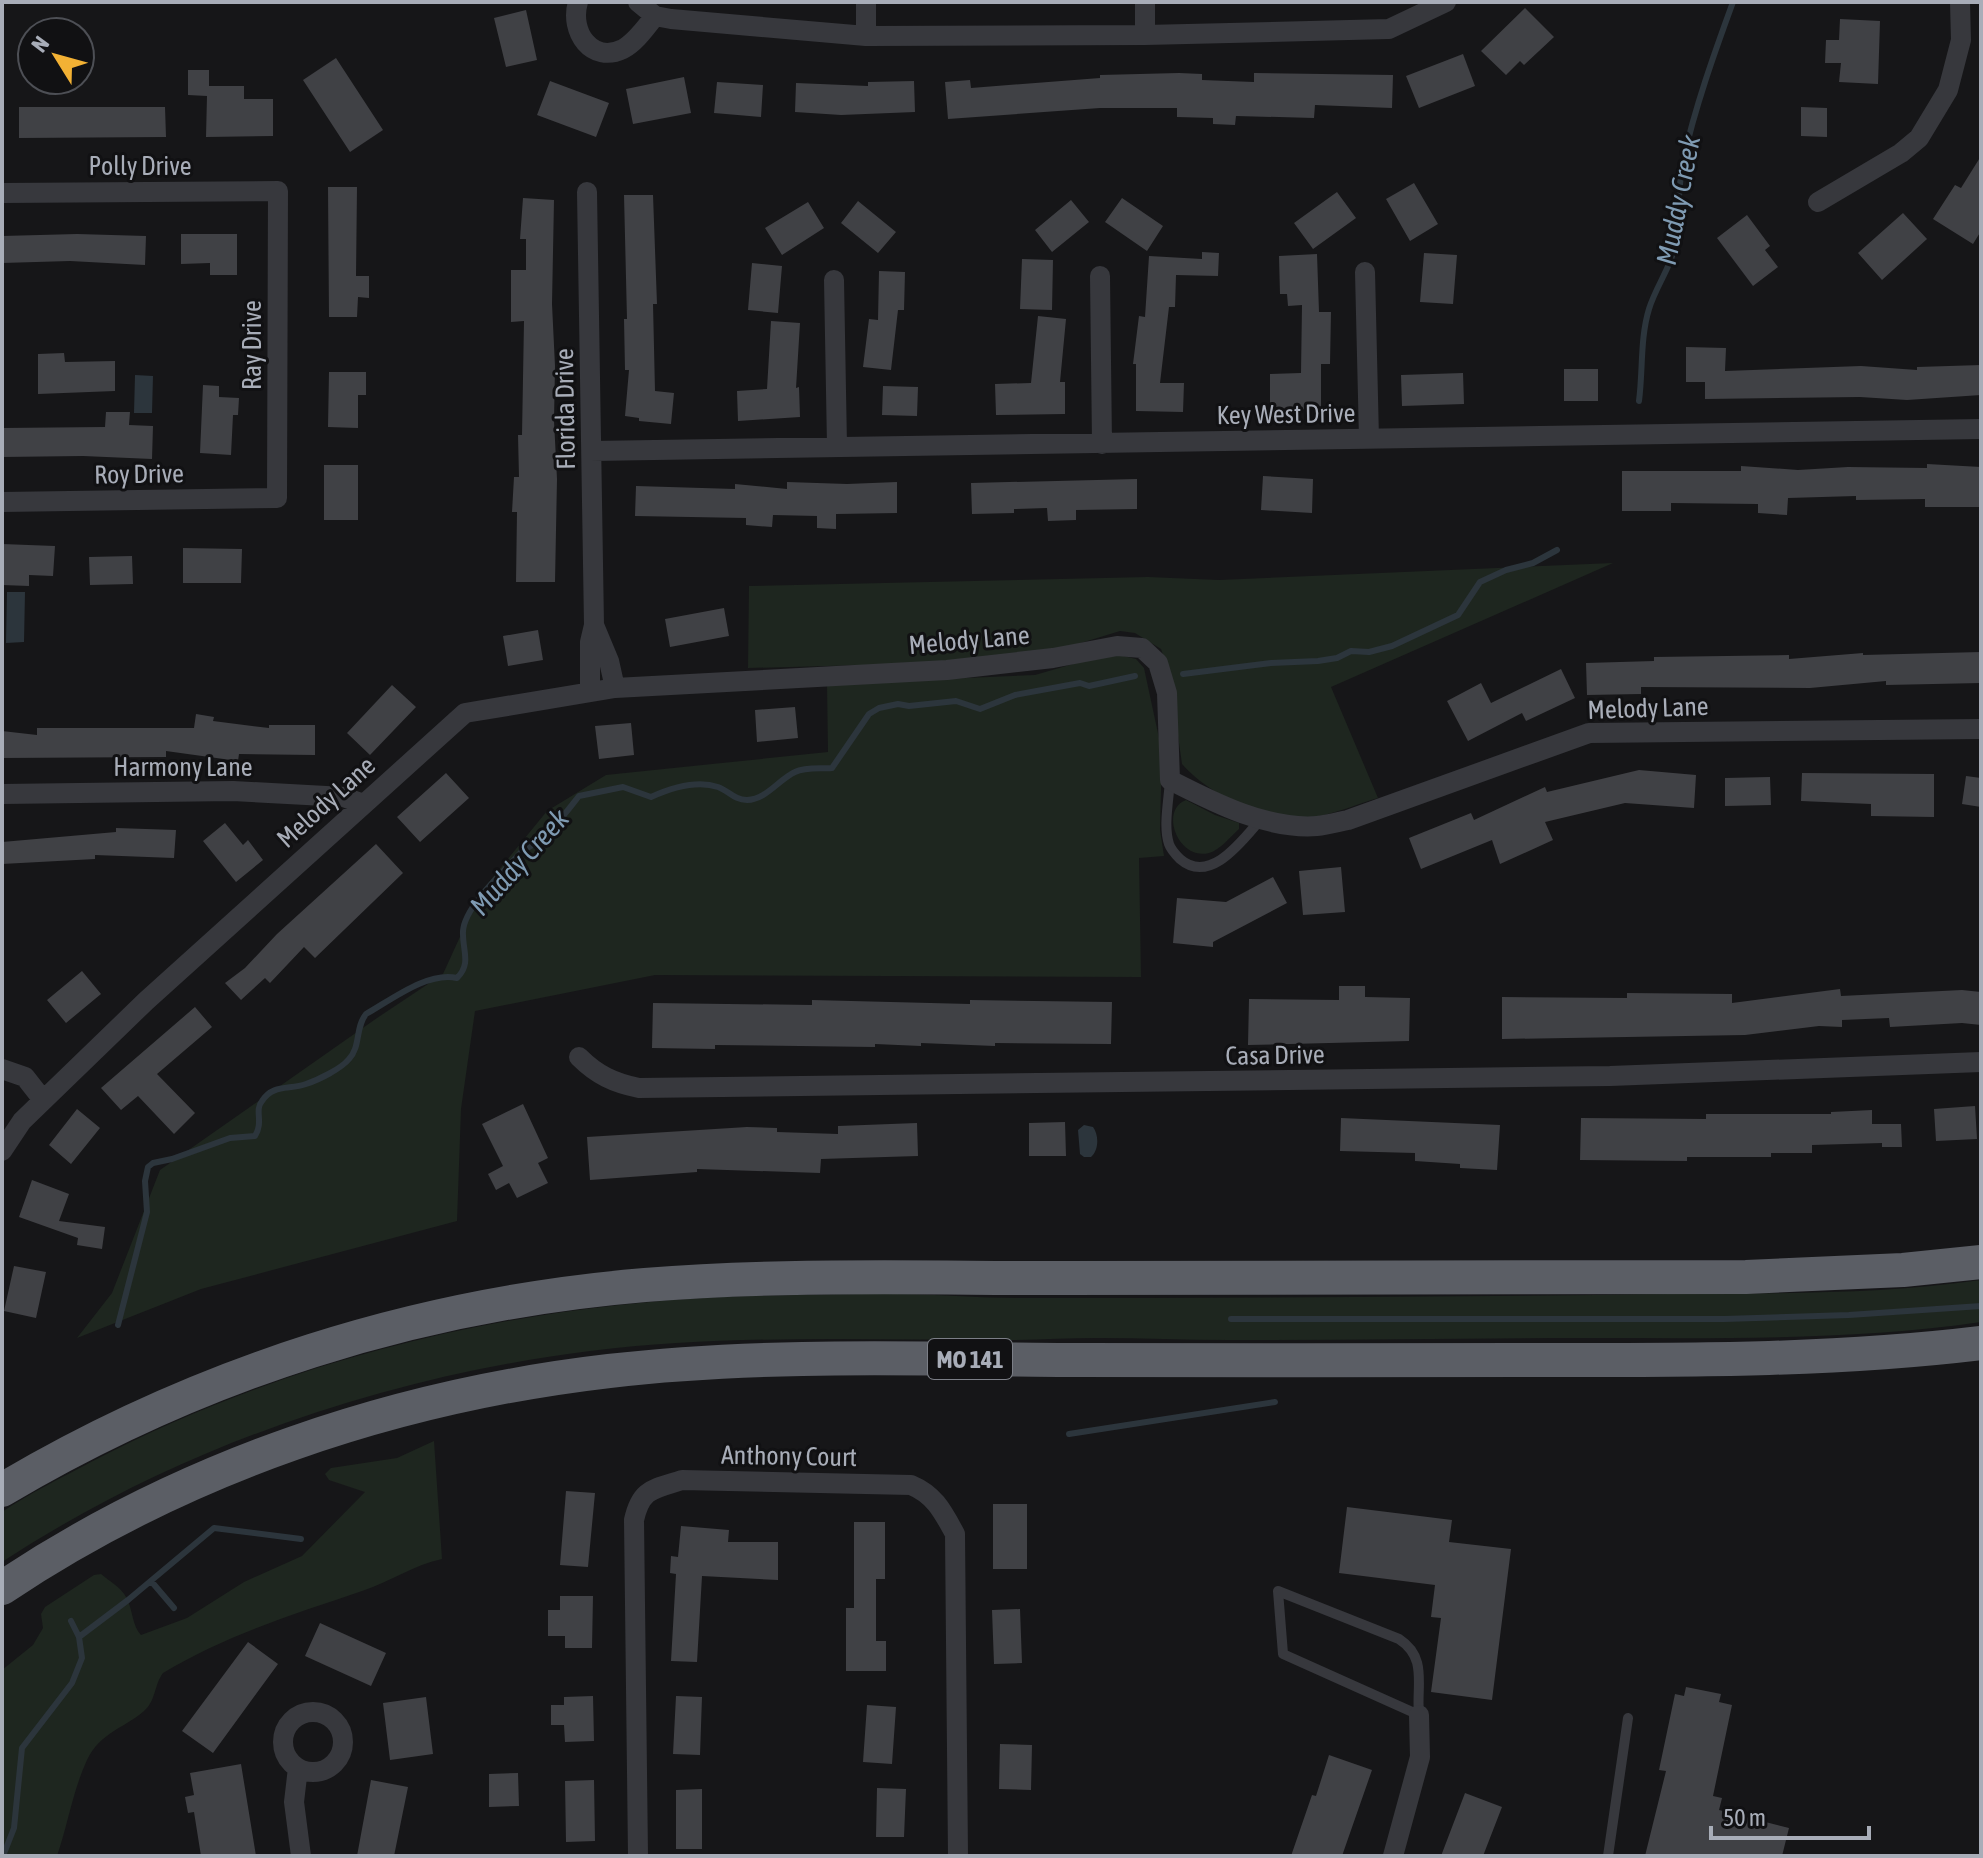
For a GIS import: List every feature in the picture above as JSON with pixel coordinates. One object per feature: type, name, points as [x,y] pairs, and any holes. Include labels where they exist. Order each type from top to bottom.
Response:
[{"type":"highway","points":[[2,1490],[118,1426],[262,1366],[337,1341],[415,1321],[568,1293],[644,1285],[803,1278],[1746,1277],[1903,1270],[1981,1262]]},
{"type":"highway","name":"MO 141","points":[[2,1588],[91,1534],[160,1498],[306,1438],[379,1415],[456,1397],[611,1371],[737,1363],[877,1360],[1737,1359],[1862,1355],[1981,1343]]},
{"type":"street","points":[[578,2],[574,14],[575,27],[583,41],[595,49],[611,52],[625,48],[655,16]]},
{"type":"street","points":[[638,2],[655,16],[866,36],[1145,35],[1389,29],[1446,2]]},
{"type":"street","points":[[866,2],[866,36]]},
{"type":"street","points":[[1145,2],[1145,35]]},
{"type":"street","points":[[1818,202],[1901,153],[1919,138],[1948,90],[1961,40],[1960,2]]},
{"type":"street","name":"Polly Drive","points":[[2,193],[278,191]]},
{"type":"street","name":"Ray Drive","points":[[277,498],[278,191]]},
{"type":"street","name":"Florida Drive","points":[[587,192],[594,625],[590,642],[590,692]]},
{"type":"street","points":[[1365,272],[1369,439]]},
{"type":"street","points":[[1100,276],[1102,444]]},
{"type":"street","points":[[834,280],[837,446]]},
{"type":"street","name":"Key West Drive","points":[[592,451],[1981,429]]},
{"type":"street","name":"Roy Drive","points":[[2,502],[277,498]]},
{"type":"street","name":"Florida Drive","points":[[594,625],[609,661],[615,688]]},
{"type":"street","name":"Melody Lane","points":[[2,1151],[22,1121],[146,1001],[465,713],[615,688],[947,670],[1053,658],[1117,646],[1142,648],[1158,663],[1167,693],[1170,780],[1214,802],[1298,826],[1348,820],[1589,733],[1981,729]]},
{"type":"street","name":"Harmony Lane","points":[[2,794],[233,791],[344,797],[363,804]]},
{"type":"street","name":"Casa Drive","points":[[579,1057],[594,1072],[619,1084],[639,1088],[1610,1076],[1981,1062]]},
{"type":"street","points":[[2,1069],[25,1077],[43,1100]]},
{"type":"street","name":"Anthony Court","points":[[638,1856],[634,1520],[637,1504],[647,1491],[682,1480],[911,1485],[927,1492],[942,1510],[955,1534],[958,1856]]},
{"type":"street","points":[[1393,1856],[1420,1757],[1419,1715]]},
{"type":"street","points":[[298,1768],[294,1802],[301,1856]]},
{"type":"lane","points":[[1170,780],[1169,843],[1174,854],[1184,863],[1207,867],[1221,860],[1262,818]]},
{"type":"lane","points":[[1278,1591],[1410,1646],[1419,1662],[1419,1715],[1283,1654],[1278,1591]]},
{"type":"lane","points":[[1608,1856],[1628,1718]]},
{"type":"shaded area","points":[[135,375],[153,376],[152,413],[134,413]]},
{"type":"shaded area","points":[[1613,563],[1331,687],[1378,798],[1324,815],[1305,817],[1266,813],[1228,799],[1195,777],[1182,764],[1169,672],[1161,649],[1135,633],[1120,631],[1022,661],[748,668],[749,586],[1148,577],[1219,580]]},
{"type":"shaded area","points":[[7,592],[25,592],[24,642],[6,643]]},
{"type":"shaded area","points":[[1111,653],[1136,659],[1144,668],[1162,752],[1160,830],[1164,856],[1139,858],[1141,977],[655,975],[475,1011],[461,1109],[457,1221],[201,1289],[77,1338],[112,1293],[160,1170],[443,974],[480,893],[547,811],[606,775],[828,752],[827,684],[1035,675]]},
{"type":"shaded area","points":[[1186,800],[1239,823],[1239,829],[1209,853],[1189,850],[1181,842],[1173,823],[1178,805]]},
{"type":"shaded area","points":[[1084,1125],[1093,1127],[1096,1134],[1097,1147],[1091,1157],[1080,1154],[1078,1130]]},
{"type":"shaded area","points":[[1981,1280],[1981,1322],[1883,1333],[1734,1338],[798,1339],[693,1342],[590,1351],[435,1379],[359,1399],[284,1424],[210,1452],[138,1485],[69,1521],[2,1562],[2,1512],[91,1462],[165,1426],[241,1395],[398,1345],[559,1313],[641,1303],[788,1295],[1180,1298],[1785,1293],[1864,1291]]},
{"type":"shaded area","points":[[434,1441],[442,1559],[236,1636],[163,1673],[148,1707],[99,1743],[87,1760],[57,1856],[2,1856],[2,1670],[33,1645],[43,1628],[41,1614],[45,1607],[94,1575],[101,1574],[124,1593],[141,1635],[187,1618],[244,1582],[302,1556],[365,1492],[329,1480],[325,1474],[331,1468],[397,1458]]},
{"type":"building","points":[[1525,8],[1554,37],[1524,65],[1520,61],[1506,75],[1481,51]]},
{"type":"building","points":[[526,10],[537,60],[506,67],[494,18]]},
{"type":"building","points":[[1840,19],[1880,21],[1878,84],[1839,82],[1841,63],[1825,63],[1826,40],[1839,40]]},
{"type":"building","points":[[1463,54],[1475,86],[1419,108],[1406,76]]},
{"type":"building","points":[[336,58],[383,130],[350,152],[303,80]]},
{"type":"building","points":[[188,70],[209,70],[209,86],[244,86],[244,99],[273,99],[273,136],[206,137],[207,96],[188,95]]},
{"type":"building","points":[[1254,73],[1393,75],[1392,108],[1315,105],[1314,118],[1236,116],[1235,125],[1213,124],[1213,118],[1177,117],[1177,108],[1100,108],[948,119],[945,82],[970,80],[971,88],[1100,78],[1100,75],[1202,74],[1202,80],[1254,82]]},
{"type":"building","points":[[684,77],[691,113],[633,124],[626,89]]},
{"type":"building","points":[[550,81],[609,103],[596,137],[537,115]]},
{"type":"building","points":[[914,81],[915,112],[841,115],[795,112],[796,83],[868,86],[868,82]]},
{"type":"building","points":[[717,82],[763,85],[761,117],[714,113]]},
{"type":"building","points":[[19,107],[165,107],[166,137],[19,138]]},
{"type":"building","points":[[1801,107],[1827,108],[1827,137],[1801,136]]},
{"type":"building","points":[[1981,156],[1981,231],[1973,244],[1933,219],[1955,185],[1961,188]]},
{"type":"building","points":[[1414,183],[1438,224],[1410,241],[1386,199]]},
{"type":"building","points":[[328,187],[357,187],[356,276],[369,276],[369,298],[358,297],[357,317],[329,317]]},
{"type":"building","points":[[1337,192],[1356,218],[1313,249],[1294,223]]},
{"type":"building","points":[[624,195],[653,195],[657,304],[653,304],[655,391],[674,393],[671,424],[639,421],[639,418],[625,416],[629,370],[625,370]]},
{"type":"building","points":[[523,198],[554,200],[555,582],[516,582],[517,512],[512,512],[514,477],[519,477],[518,435],[522,435],[524,321],[511,322],[511,270],[526,270],[526,239],[520,239]]},
{"type":"building","points":[[1122,198],[1163,226],[1147,251],[1105,222]]},
{"type":"building","points":[[1071,200],[1089,222],[1052,252],[1035,230]]},
{"type":"building","points":[[858,201],[896,232],[878,253],[841,223]]},
{"type":"building","points":[[808,202],[824,228],[782,255],[765,228]]},
{"type":"building","points":[[1903,213],[1927,239],[1882,280],[1858,253]]},
{"type":"building","points":[[1747,215],[1770,246],[1765,250],[1778,267],[1753,286],[1717,238]]},
{"type":"building","points":[[181,234],[237,234],[237,275],[210,275],[210,263],[181,264]]},
{"type":"building","points":[[2,236],[146,236],[145,265],[70,261],[2,263]]},
{"type":"building","points":[[1202,252],[1219,253],[1218,276],[1176,275],[1175,307],[1169,307],[1160,383],[1184,383],[1183,412],[1136,411],[1136,364],[1133,364],[1139,316],[1145,317],[1149,256],[1202,259]]},
{"type":"building","points":[[1424,253],[1457,255],[1453,304],[1420,302]]},
{"type":"building","points":[[1317,254],[1319,312],[1331,312],[1330,364],[1321,364],[1321,409],[1270,410],[1270,374],[1301,373],[1302,305],[1288,306],[1287,294],[1280,294],[1279,256]]},
{"type":"building","points":[[1022,259],[1053,260],[1052,310],[1020,309]]},
{"type":"building","points":[[752,263],[782,266],[778,313],[748,310]]},
{"type":"building","points":[[879,271],[905,272],[904,310],[898,310],[891,370],[863,367],[869,319],[878,320]]},
{"type":"building","points":[[1038,316],[1066,319],[1060,382],[1065,382],[1065,414],[996,415],[995,384],[1031,383]]},
{"type":"building","points":[[771,321],[800,323],[796,388],[799,387],[800,417],[738,421],[737,391],[767,389]]},
{"type":"building","points":[[1686,347],[1726,348],[1725,371],[1861,366],[1917,370],[1917,367],[1981,365],[1981,395],[1907,400],[1860,397],[1705,399],[1705,382],[1686,382]]},
{"type":"building","points":[[64,353],[65,362],[115,361],[115,391],[38,394],[38,354]]},
{"type":"building","points":[[1564,369],[1598,369],[1598,401],[1564,401]]},
{"type":"building","points":[[329,372],[366,372],[366,395],[358,395],[358,428],[328,427]]},
{"type":"building","points":[[1463,373],[1464,404],[1402,406],[1401,375]]},
{"type":"building","points":[[203,385],[219,386],[219,397],[239,398],[238,415],[233,415],[231,455],[200,453]]},
{"type":"building","points":[[883,386],[918,387],[917,416],[882,415]]},
{"type":"building","points":[[106,412],[130,412],[129,425],[153,426],[152,459],[2,457],[2,428],[105,427]]},
{"type":"building","points":[[1927,464],[1981,467],[1981,507],[1925,507],[1925,499],[1856,500],[1856,496],[1788,498],[1787,515],[1758,513],[1758,504],[1671,503],[1671,511],[1622,511],[1622,471],[1741,471],[1741,466],[1798,470],[1927,468]]},
{"type":"building","points":[[324,465],[358,465],[358,520],[324,520]]},
{"type":"building","points":[[1263,476],[1313,479],[1312,513],[1261,510]]},
{"type":"building","points":[[1137,479],[1137,509],[1076,510],[1076,520],[1048,521],[1047,508],[972,514],[971,483]]},
{"type":"building","points":[[787,482],[897,482],[897,513],[836,514],[836,529],[817,528],[817,516],[773,515],[772,527],[746,525],[746,518],[635,516],[636,486],[735,489],[735,484],[787,489]]},
{"type":"building","points":[[2,544],[55,546],[53,576],[29,575],[29,586],[2,585]]},
{"type":"building","points":[[183,548],[242,549],[241,583],[183,583]]},
{"type":"building","points":[[132,556],[133,584],[90,585],[89,557]]},
{"type":"building","points":[[724,608],[729,636],[670,647],[665,619]]},
{"type":"building","points":[[538,630],[543,660],[508,666],[503,636]]},
{"type":"building","points":[[1981,652],[1981,683],[1886,685],[1886,681],[1810,688],[1641,687],[1641,694],[1587,695],[1586,663],[1654,661],[1654,657],[1789,655],[1789,659],[1863,653]]},
{"type":"building","points":[[1561,669],[1575,698],[1526,721],[1522,713],[1468,741],[1447,701],[1481,683],[1491,703]]},
{"type":"building","points":[[392,685],[416,707],[370,755],[347,733]]},
{"type":"building","points":[[795,707],[798,738],[757,742],[755,710]]},
{"type":"building","points":[[196,714],[214,717],[213,721],[269,728],[269,725],[315,725],[315,755],[239,754],[238,761],[166,751],[166,757],[2,758],[2,731],[37,735],[37,728],[194,728]]},
{"type":"building","points":[[631,723],[634,755],[599,759],[595,726]]},
{"type":"building","points":[[1639,770],[1696,775],[1694,808],[1625,803],[1545,822],[1553,840],[1500,864],[1492,840],[1421,869],[1409,838],[1471,813],[1474,820],[1545,787],[1547,792]]},
{"type":"building","points":[[446,773],[469,798],[420,842],[397,817]]},
{"type":"building","points":[[1802,773],[1934,774],[1934,817],[1871,816],[1871,804],[1801,801]]},
{"type":"building","points":[[1966,776],[1981,778],[1981,807],[1962,804]]},
{"type":"building","points":[[1770,777],[1771,805],[1725,806],[1725,778]]},
{"type":"building","points":[[225,823],[243,845],[248,840],[263,860],[236,882],[203,841]]},
{"type":"building","points":[[116,828],[176,830],[174,858],[95,855],[95,859],[2,864],[2,842],[116,832]]},
{"type":"building","points":[[376,844],[403,873],[315,958],[304,947],[270,983],[265,978],[241,1000],[225,983],[245,968],[277,934]]},
{"type":"building","points":[[1341,867],[1345,912],[1303,915],[1299,871]]},
{"type":"building","points":[[1273,877],[1287,903],[1213,942],[1213,947],[1173,943],[1177,898],[1226,902]]},
{"type":"building","points":[[82,971],[101,994],[66,1023],[47,1000]]},
{"type":"building","points":[[1339,986],[1365,986],[1365,997],[1410,998],[1409,1041],[1248,1045],[1249,999],[1339,1000]]},
{"type":"building","points":[[1840,989],[1841,996],[1962,990],[1981,992],[1981,1025],[1962,1023],[1890,1027],[1889,1018],[1842,1020],[1842,1027],[1819,1026],[1745,1035],[1502,1039],[1502,997],[1627,998],[1627,993],[1732,994],[1732,1003]]},
{"type":"building","points":[[812,1000],[970,1004],[970,1000],[1112,1002],[1111,1044],[995,1043],[995,1046],[921,1043],[921,1046],[875,1044],[875,1047],[715,1045],[715,1049],[652,1048],[653,1003],[812,1005]]},
{"type":"building","points":[[195,1007],[212,1027],[157,1074],[195,1113],[174,1134],[138,1096],[121,1110],[101,1088]]},
{"type":"building","points":[[523,1104],[548,1158],[538,1163],[548,1183],[517,1198],[509,1183],[496,1190],[488,1174],[503,1166],[482,1124]]},
{"type":"building","points":[[1975,1106],[1977,1139],[1936,1141],[1934,1109]]},
{"type":"building","points":[[77,1109],[100,1128],[71,1164],[49,1145]]},
{"type":"building","points":[[1872,1110],[1872,1124],[1901,1124],[1902,1147],[1882,1147],[1882,1143],[1812,1145],[1812,1153],[1771,1153],[1771,1157],[1687,1157],[1687,1161],[1580,1160],[1581,1118],[1706,1119],[1706,1114],[1831,1114]]},
{"type":"building","points":[[1341,1118],[1500,1125],[1497,1170],[1415,1161],[1415,1153],[1340,1151]]},
{"type":"building","points":[[1065,1122],[1066,1156],[1029,1156],[1029,1123]]},
{"type":"building","points":[[917,1123],[918,1156],[821,1159],[820,1173],[697,1169],[697,1172],[590,1180],[587,1137],[747,1127],[777,1128],[777,1132],[838,1134],[838,1126]]},
{"type":"building","points":[[32,1180],[69,1194],[59,1221],[105,1227],[102,1249],[77,1245],[78,1238],[19,1217]]},
{"type":"building","points":[[14,1266],[46,1272],[36,1318],[4,1311]]},
{"type":"building","points":[[566,1491],[595,1493],[588,1567],[560,1565]]},
{"type":"building","points":[[993,1504],[1027,1504],[1027,1569],[993,1569]]},
{"type":"building","points":[[1347,1507],[1452,1520],[1449,1542],[1511,1549],[1492,1700],[1431,1692],[1441,1618],[1431,1617],[1435,1585],[1339,1573]]},
{"type":"building","points":[[854,1522],[885,1522],[885,1579],[876,1579],[876,1641],[886,1641],[886,1671],[846,1671],[846,1608],[854,1608]]},
{"type":"building","points":[[681,1526],[729,1530],[728,1542],[778,1542],[778,1580],[702,1576],[697,1662],[671,1661],[676,1574],[670,1573],[671,1556],[678,1557]]},
{"type":"building","points":[[560,1596],[593,1596],[592,1648],[565,1648],[565,1636],[548,1636],[548,1610],[560,1610]]},
{"type":"building","points":[[1020,1609],[1022,1663],[994,1664],[992,1610]]},
{"type":"building","points":[[320,1623],[386,1653],[371,1686],[305,1656]]},
{"type":"building","points":[[248,1642],[278,1664],[213,1753],[182,1731]]},
{"type":"building","points":[[1686,1687],[1721,1694],[1719,1702],[1732,1705],[1713,1796],[1722,1798],[1719,1810],[1789,1828],[1782,1856],[1645,1856],[1666,1771],[1659,1770],[1675,1694],[1684,1696]]},
{"type":"building","points":[[593,1696],[594,1741],[565,1742],[564,1725],[551,1725],[551,1705],[564,1705],[564,1697]]},
{"type":"building","points":[[676,1696],[702,1697],[700,1755],[673,1754]]},
{"type":"building","points":[[426,1697],[433,1754],[390,1760],[383,1703]]},
{"type":"building","points":[[867,1705],[896,1707],[892,1764],[863,1762]]},
{"type":"building","points":[[1000,1744],[1032,1745],[1031,1790],[999,1789]]},
{"type":"building","points":[[1329,1755],[1372,1770],[1342,1856],[1291,1856],[1312,1795],[1316,1796]]},
{"type":"building","points":[[241,1764],[256,1856],[201,1856],[194,1812],[188,1813],[185,1797],[194,1795],[190,1773]]},
{"type":"building","points":[[518,1773],[519,1806],[489,1807],[489,1774]]},
{"type":"building","points":[[371,1780],[408,1787],[394,1856],[357,1856]]},
{"type":"building","points":[[594,1780],[595,1841],[566,1842],[565,1781]]},
{"type":"building","points":[[877,1788],[906,1789],[904,1837],[876,1837]]},
{"type":"building","points":[[702,1789],[702,1849],[676,1849],[676,1790]]},
{"type":"building","points":[[1465,1793],[1502,1807],[1483,1856],[1441,1856]]},
{"type":"waterway","name":"Muddy Creek","points":[[1639,401],[1646,320],[1674,250],[1683,161],[1699,101],[1733,2]]},
{"type":"waterway","name":"Muddy Creek","points":[[1183,674],[1271,663],[1318,661],[1337,658],[1351,651],[1369,652],[1392,646],[1458,615],[1480,582],[1506,570],[1533,563],[1557,550]]},
{"type":"waterway","name":"Muddy Creek","points":[[118,1325],[147,1212],[145,1181],[148,1167],[230,1138],[255,1136],[260,1105],[266,1096],[276,1090],[311,1082],[345,1063],[353,1054],[366,1014],[422,983],[446,977],[457,978],[464,967],[463,931],[471,910],[487,888],[523,850],[547,834],[579,796],[623,787],[651,797],[675,788],[701,784],[718,787],[739,799],[754,799],[795,772],[832,768],[869,714],[879,708],[956,701],[980,709],[1015,695],[1080,683],[1089,686],[1135,676]]},
{"type":"waterway","points":[[1231,1319],[1724,1319],[1981,1306]]},
{"type":"waterway","points":[[1069,1434],[1275,1402]]},
{"type":"waterway","points":[[79,1637],[214,1528],[301,1539]]},
{"type":"waterway","points":[[151,1581],[174,1608]]},
{"type":"waterway","name":"Muddy Creek","points":[[3,1856],[14,1828],[22,1748],[72,1683],[82,1658],[79,1637],[71,1621]]}]
